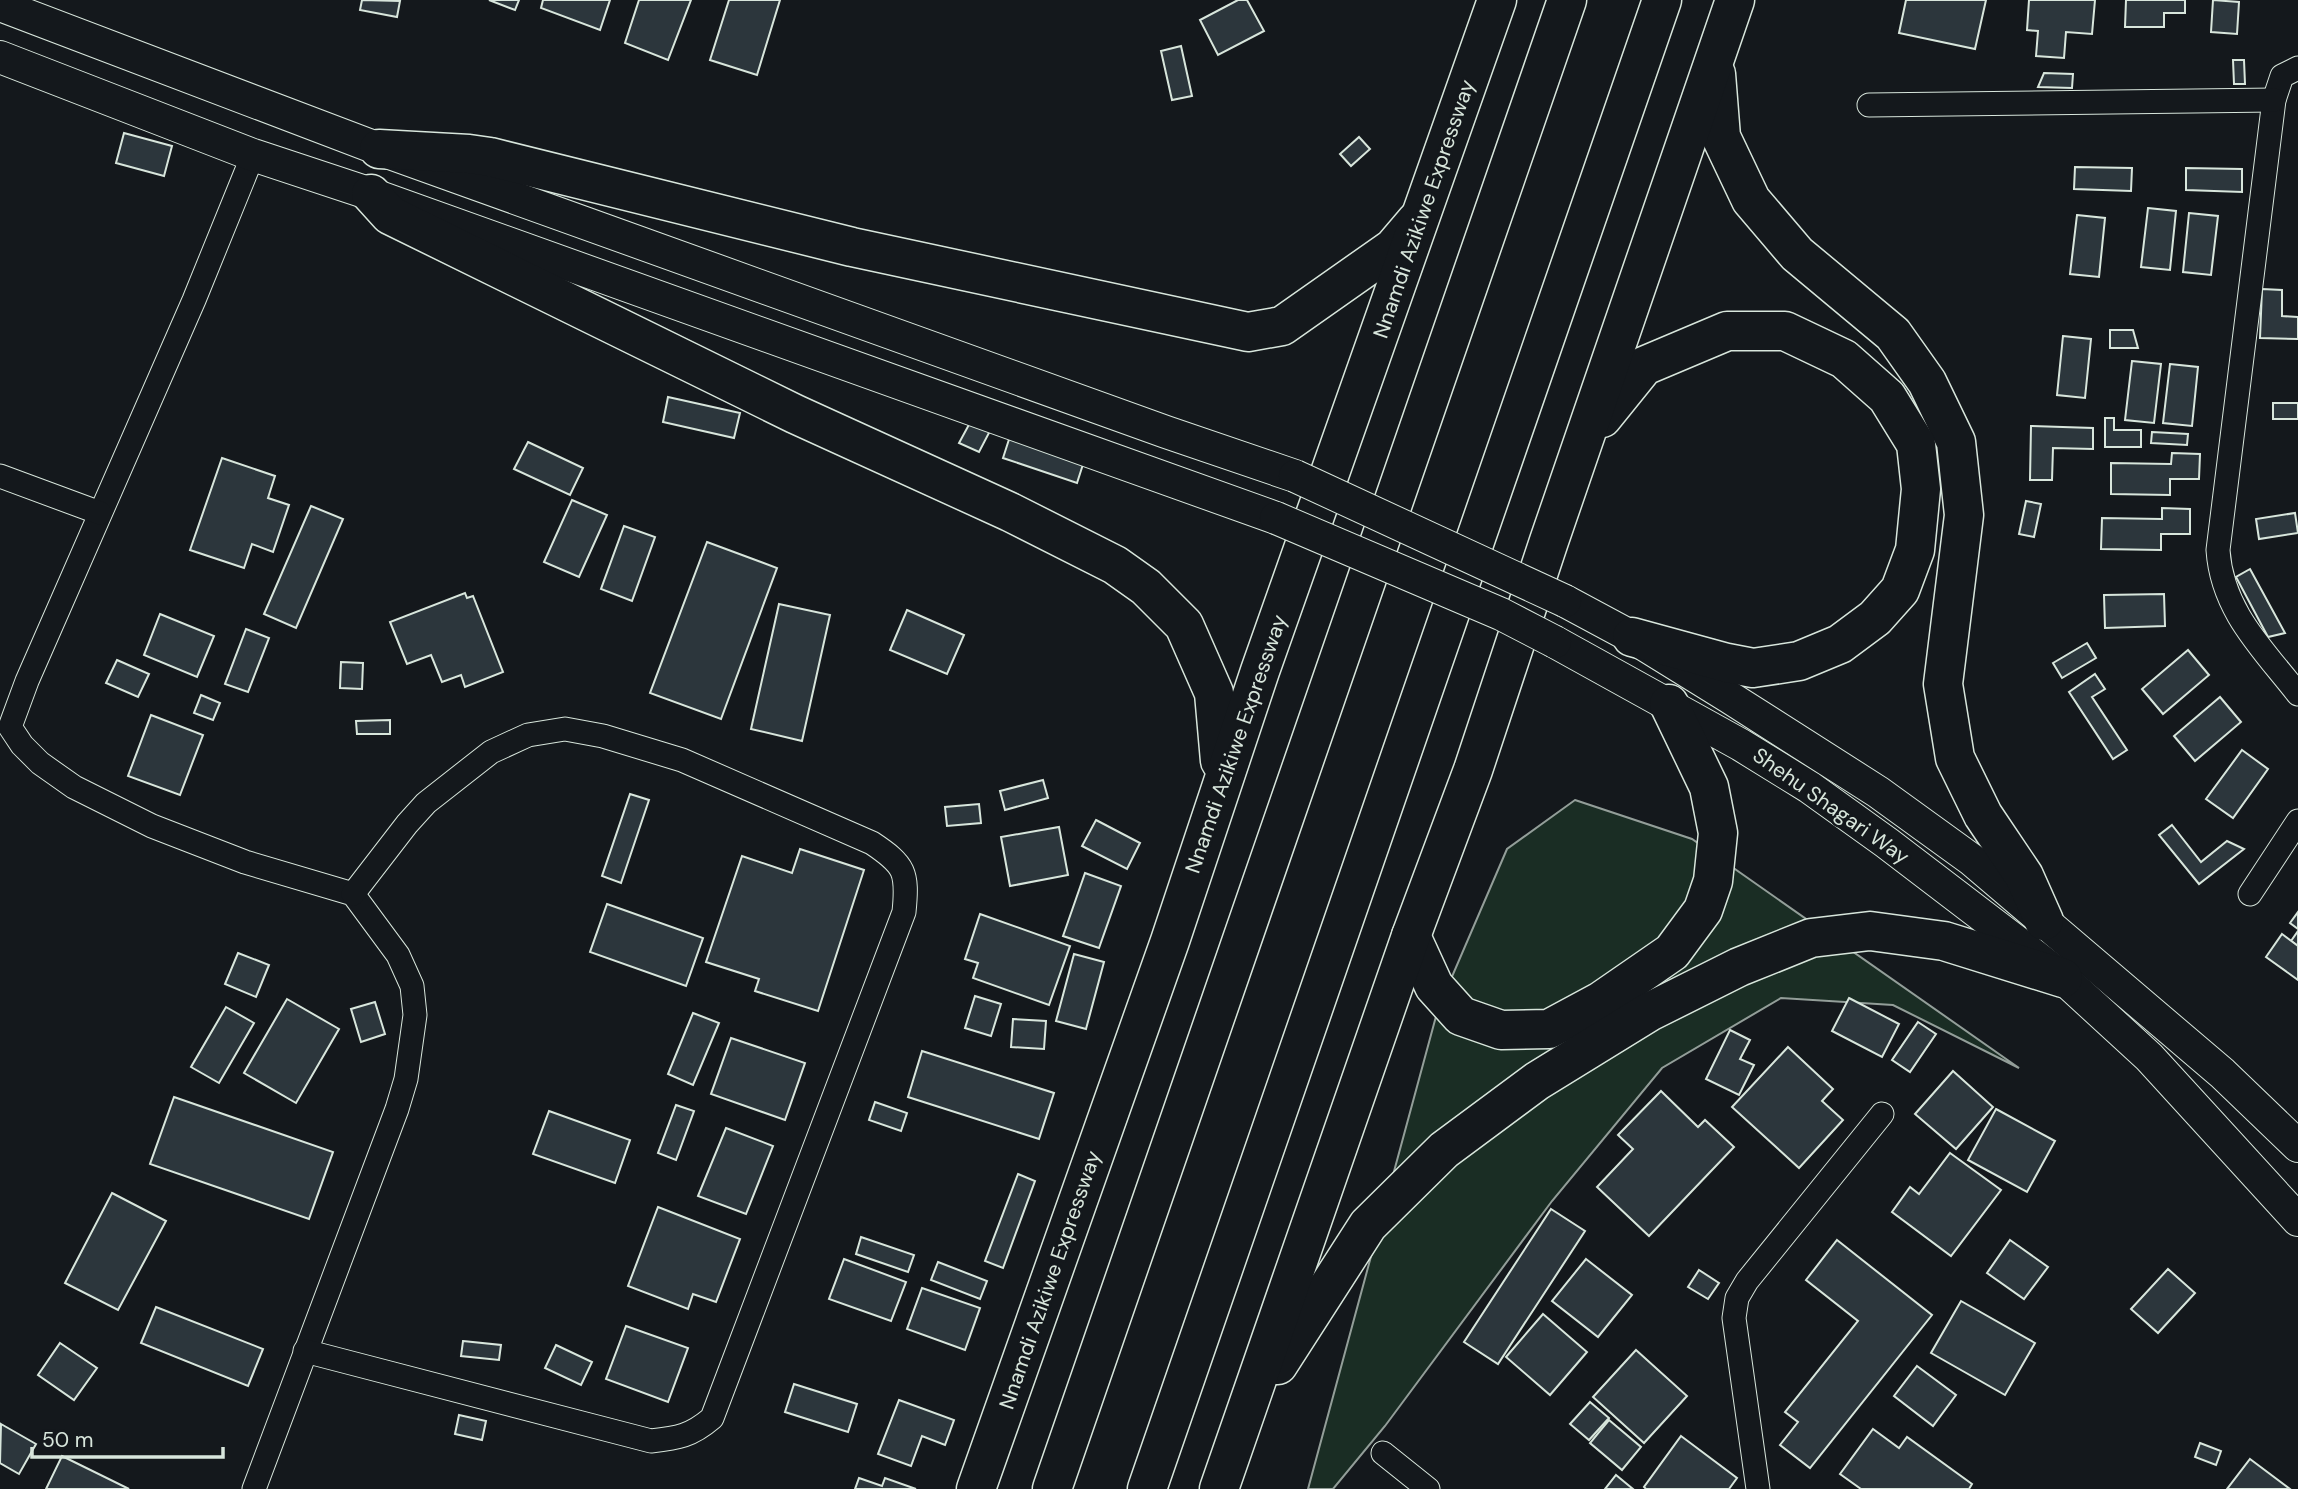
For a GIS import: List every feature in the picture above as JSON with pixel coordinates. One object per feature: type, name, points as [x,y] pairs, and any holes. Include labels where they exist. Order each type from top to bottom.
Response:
[{"type":"highway","name":"Nnamdi Azikiwe Expressway","points":[[976,1489],[1497,0]]},
{"type":"highway","points":[[1052,1489],[1567,0]]},
{"type":"highway","points":[[1147,1489],[1662,0]]},
{"type":"highway","points":[[1219,1489],[1411,936],[1473,770],[1714,55],[1735,0]]},
{"type":"highway","points":[[1714,55],[1721,137],[1751,200],[1797,254],[1893,334],[1927,382],[1956,442],[1964,516],[1942,684],[1955,758],[1983,815],[2024,876],[2044,921]]},
{"type":"highway","points":[[379,149],[490,157],[852,247],[1248,332],[1282,326],[1393,248],[1424,211]]},
{"type":"highway","points":[[371,194],[390,215],[772,403],[1010,512],[1115,565],[1146,587],[1184,625],[1214,693],[1220,761],[1226,769]]},
{"type":"highway","points":[[1584,442],[1644,366],[1727,331],[1785,331],[1844,359],[1886,397],[1916,444],[1921,489],[1915,550],[1900,590],[1875,618],[1840,644],[1799,661],[1752,668],[1632,637]]},
{"type":"highway","points":[[1411,936],[1434,986],[1461,1016],[1501,1030],[1549,1029],[1601,1001],[1672,952],[1703,910],[1713,881],[1718,833],[1710,787],[1669,704]]},
{"type":"highway","points":[[1244,1417],[1368,1225],[1444,1150],[1537,1081],[1648,1012],[1739,967],[1811,938],[1870,931],[1944,941],[2063,978]]},
{"type":"main road","name":"Shehu Shagari Way","points":[[0,5],[379,149],[1129,419],[1295,476],[1565,601],[1632,637],[1878,792],[1972,860],[2116,980],[2222,1073],[2298,1146]]},
{"type":"main road","name":"Shehu Shagari Way","points":[[0,57],[253,155],[371,194],[1276,518],[1501,614],[1741,745],[1809,787],[1887,843],[2063,978],[2149,1058],[2298,1220]]},
{"type":"street","points":[[2298,68],[2283,76],[2274,100],[2218,550],[2219,572],[2236,614],[2298,694]]},
{"type":"street","points":[[1869,105],[2274,100]]},
{"type":"street","points":[[0,749],[27,681],[194,300],[253,155]]},
{"type":"street","points":[[0,476],[100,513]]},
{"type":"street","points":[[10,727],[22,745],[40,762],[74,787],[122,811],[245,862],[353,894],[398,955],[412,986],[415,1015],[406,1079],[397,1109],[254,1489]]},
{"type":"street","points":[[305,1351],[651,1441],[677,1438],[696,1432],[712,1418],[904,912],[906,891],[903,870],[893,857],[872,843],[682,760],[603,736],[565,729],[528,735],[491,752],[426,803],[353,894]]},
{"type":"street","points":[[2250,894],[2298,821]]},
{"type":"street","points":[[1758,1489],[1734,1318],[1737,1298],[1747,1281],[1882,1114]]},
{"type":"street","points":[[1383,1453],[1428,1489]]},
{"type":"green space","points":[[1575,800],[1692,839],[2019,1068],[1893,1005],[1781,998],[1662,1068],[1552,1201],[1385,1426],[1333,1489],[1308,1489],[1438,1009],[1507,849]]},
{"type":"building","points":[[362,0],[400,1],[397,17],[360,10]]},
{"type":"building","points":[[489,0],[519,0],[515,10]]},
{"type":"building","points":[[543,0],[610,0],[600,30],[541,8]]},
{"type":"building","points":[[639,0],[691,0],[668,60],[625,43]]},
{"type":"building","points":[[729,0],[780,0],[757,75],[710,60]]},
{"type":"building","points":[[1238,0],[1247,0],[1264,31],[1218,55],[1200,20]]},
{"type":"building","points":[[1906,0],[1986,0],[1975,49],[1899,33]]},
{"type":"building","points":[[2029,0],[2095,0],[2092,34],[2066,32],[2064,58],[2036,56],[2038,31],[2027,30]]},
{"type":"building","points":[[2126,0],[2185,0],[2185,13],[2164,13],[2164,27],[2125,27]]},
{"type":"building","points":[[2213,0],[2239,2],[2237,34],[2211,32]]},
{"type":"building","points":[[1181,46],[1192,96],[1172,100],[1161,51]]},
{"type":"building","points":[[2233,60],[2244,60],[2245,84],[2234,84]]},
{"type":"building","points":[[2044,73],[2073,74],[2072,88],[2038,87]]},
{"type":"building","points":[[124,133],[172,146],[164,176],[116,163]]},
{"type":"building","points":[[1359,137],[1370,149],[1351,166],[1340,154]]},
{"type":"building","points":[[2075,167],[2132,168],[2131,191],[2074,189]]},
{"type":"building","points":[[2186,168],[2242,169],[2242,192],[2186,190]]},
{"type":"building","points":[[2148,208],[2176,211],[2170,270],[2141,267]]},
{"type":"building","points":[[2189,213],[2218,216],[2211,275],[2183,272]]},
{"type":"building","points":[[2077,215],[2105,218],[2099,277],[2070,274]]},
{"type":"building","points":[[2262,289],[2282,290],[2282,316],[2298,317],[2298,339],[2260,338]]},
{"type":"building","points":[[2110,330],[2133,330],[2138,348],[2110,348]]},
{"type":"building","points":[[2063,336],[2091,339],[2085,398],[2057,395]]},
{"type":"building","points":[[2132,361],[2161,364],[2154,423],[2125,420]]},
{"type":"building","points":[[2170,364],[2198,367],[2192,426],[2163,423]]},
{"type":"building","points":[[668,397],[740,413],[734,438],[663,422]]},
{"type":"building","points":[[2273,403],[2298,403],[2298,419],[2273,419]]},
{"type":"building","points":[[2105,418],[2114,418],[2114,430],[2141,430],[2141,447],[2105,447]]},
{"type":"building","points":[[972,419],[991,429],[979,452],[959,443]]},
{"type":"building","points":[[2031,426],[2093,428],[2093,449],[2053,448],[2052,480],[2030,480]]},
{"type":"building","points":[[1012,430],[1086,455],[1077,483],[1003,458]]},
{"type":"building","points":[[2152,432],[2188,434],[2187,445],[2151,443]]},
{"type":"building","points":[[528,442],[583,468],[570,495],[514,469]]},
{"type":"building","points":[[2172,453],[2200,454],[2199,479],[2170,479],[2170,495],[2111,494],[2111,463],[2171,464]]},
{"type":"building","points":[[222,458],[275,476],[268,498],[289,505],[273,552],[252,544],[244,568],[190,550]]},
{"type":"building","points":[[572,500],[607,515],[579,577],[544,562]]},
{"type":"building","points":[[2026,501],[2041,504],[2034,537],[2019,534]]},
{"type":"building","points":[[311,506],[343,519],[296,628],[264,614]]},
{"type":"building","points":[[2162,508],[2190,509],[2190,534],[2161,534],[2161,550],[2101,549],[2102,518],[2162,519]]},
{"type":"building","points":[[2295,513],[2298,533],[2259,539],[2256,519]]},
{"type":"building","points":[[624,526],[655,537],[632,601],[601,589]]},
{"type":"building","points":[[707,542],[777,568],[721,719],[650,693]]},
{"type":"building","points":[[2250,569],[2285,633],[2268,637],[2236,577]]},
{"type":"building","points":[[465,593],[467,598],[473,596],[503,672],[465,687],[461,675],[442,682],[431,655],[407,664],[390,622]]},
{"type":"building","points":[[2164,594],[2165,626],[2105,628],[2104,595]]},
{"type":"building","points":[[779,604],[830,615],[802,741],[751,729]]},
{"type":"building","points":[[907,610],[964,635],[947,674],[890,650]]},
{"type":"building","points":[[160,614],[214,636],[197,677],[144,655]]},
{"type":"building","points":[[246,629],[269,638],[248,692],[225,684]]},
{"type":"building","points":[[2087,643],[2096,658],[2062,678],[2053,663]]},
{"type":"building","points":[[2188,650],[2209,675],[2163,714],[2142,689]]},
{"type":"building","points":[[117,660],[149,674],[138,697],[106,683]]},
{"type":"building","points":[[341,662],[363,663],[362,689],[340,688]]},
{"type":"building","points":[[2095,674],[2105,689],[2092,697],[2127,750],[2113,759],[2069,692]]},
{"type":"building","points":[[201,695],[220,703],[213,720],[194,713]]},
{"type":"building","points":[[2220,697],[2241,722],[2195,761],[2174,736]]},
{"type":"building","points":[[151,715],[203,735],[180,795],[128,776]]},
{"type":"building","points":[[390,720],[390,734],[357,734],[356,721]]},
{"type":"building","points":[[2242,750],[2268,769],[2233,818],[2206,799]]},
{"type":"building","points":[[1043,780],[1048,798],[1005,810],[1000,791]]},
{"type":"building","points":[[630,794],[649,800],[621,883],[602,876]]},
{"type":"building","points":[[979,804],[981,823],[947,826],[945,807]]},
{"type":"building","points":[[1096,820],[1140,843],[1127,869],[1082,846]]},
{"type":"building","points":[[2172,825],[2201,862],[2227,841],[2244,849],[2199,884],[2159,835]]},
{"type":"building","points":[[1059,827],[1068,875],[1010,886],[1001,837]]},
{"type":"building","points":[[800,849],[864,870],[818,1011],[755,991],[759,979],[706,962],[742,856],[792,873]]},
{"type":"building","points":[[1085,873],[1121,886],[1099,948],[1063,936]]},
{"type":"building","points":[[607,904],[703,938],[686,986],[590,952]]},
{"type":"building","points":[[2298,912],[2298,929],[2290,923]]},
{"type":"building","points":[[980,914],[1070,946],[1049,1005],[973,978],[978,963],[965,959]]},
{"type":"building","points":[[2298,931],[2298,946],[2291,941]]},
{"type":"building","points":[[2282,934],[2298,946],[2298,980],[2266,957]]},
{"type":"building","points":[[238,953],[269,965],[256,997],[225,984]]},
{"type":"building","points":[[1074,954],[1104,962],[1086,1029],[1056,1021]]},
{"type":"building","points":[[975,996],[1001,1004],[991,1036],[965,1028]]},
{"type":"building","points":[[1849,998],[1899,1024],[1882,1057],[1832,1031]]},
{"type":"building","points":[[287,999],[339,1029],[296,1103],[244,1073]]},
{"type":"building","points":[[375,1002],[385,1034],[361,1042],[351,1009]]},
{"type":"building","points":[[226,1007],[254,1023],[219,1083],[191,1067]]},
{"type":"building","points":[[693,1013],[719,1023],[693,1085],[668,1074]]},
{"type":"building","points":[[1013,1019],[1046,1021],[1044,1049],[1011,1047]]},
{"type":"building","points":[[1918,1022],[1936,1034],[1910,1072],[1892,1060]]},
{"type":"building","points":[[1730,1030],[1750,1040],[1740,1059],[1754,1065],[1739,1095],[1706,1079]]},
{"type":"building","points":[[731,1038],[805,1063],[785,1120],[711,1094]]},
{"type":"building","points":[[1788,1047],[1833,1089],[1822,1101],[1843,1120],[1799,1168],[1732,1107]]},
{"type":"building","points":[[922,1051],[1054,1093],[1039,1139],[908,1097]]},
{"type":"building","points":[[1953,1071],[1993,1107],[1956,1149],[1915,1114]]},
{"type":"building","points":[[1661,1091],[1698,1127],[1705,1120],[1734,1147],[1649,1236],[1597,1187],[1633,1149],[1618,1135]]},
{"type":"building","points":[[174,1097],[333,1152],[309,1219],[150,1164]]},
{"type":"building","points":[[875,1102],[907,1113],[901,1131],[869,1120]]},
{"type":"building","points":[[676,1105],[694,1111],[676,1160],[658,1153]]},
{"type":"building","points":[[1996,1109],[2055,1141],[2027,1192],[1968,1160]]},
{"type":"building","points":[[549,1111],[630,1140],[615,1183],[533,1154]]},
{"type":"building","points":[[726,1128],[773,1146],[746,1214],[698,1196]]},
{"type":"building","points":[[1950,1153],[2001,1190],[1951,1256],[1892,1212],[1910,1187],[1919,1194]]},
{"type":"building","points":[[1018,1174],[1035,1181],[1003,1268],[985,1261]]},
{"type":"building","points":[[112,1193],[166,1221],[118,1310],[65,1283]]},
{"type":"building","points":[[658,1207],[740,1239],[716,1302],[693,1294],[688,1309],[628,1286]]},
{"type":"building","points":[[1551,1209],[1585,1231],[1498,1364],[1464,1342]]},
{"type":"building","points":[[861,1237],[914,1255],[908,1272],[856,1254]]},
{"type":"building","points":[[1837,1240],[1932,1315],[1810,1468],[1780,1445],[1798,1422],[1785,1412],[1858,1321],[1806,1280]]},
{"type":"building","points":[[2010,1240],[2048,1267],[2024,1299],[1987,1273]]},
{"type":"building","points":[[844,1259],[906,1282],[891,1321],[829,1299]]},
{"type":"building","points":[[1586,1259],[1632,1295],[1598,1337],[1552,1301]]},
{"type":"building","points":[[938,1262],[987,1281],[980,1299],[931,1280]]},
{"type":"building","points":[[2168,1269],[2195,1293],[2158,1333],[2131,1309]]},
{"type":"building","points":[[1699,1270],[1719,1283],[1708,1299],[1688,1287]]},
{"type":"building","points":[[922,1288],[980,1308],[965,1350],[907,1329]]},
{"type":"building","points":[[1961,1301],[2035,1343],[2005,1395],[1931,1353]]},
{"type":"building","points":[[156,1307],[263,1349],[248,1386],[141,1343]]},
{"type":"building","points":[[1543,1314],[1587,1352],[1550,1395],[1506,1357]]},
{"type":"building","points":[[626,1326],[688,1348],[668,1402],[606,1379]]},
{"type":"building","points":[[463,1341],[501,1345],[499,1360],[461,1356]]},
{"type":"building","points":[[60,1343],[97,1368],[74,1400],[38,1375]]},
{"type":"building","points":[[556,1345],[592,1362],[581,1385],[545,1368]]},
{"type":"building","points":[[1636,1350],[1687,1396],[1644,1443],[1593,1397]]},
{"type":"building","points":[[1917,1366],[1956,1395],[1933,1426],[1894,1396]]},
{"type":"building","points":[[794,1384],[857,1404],[848,1432],[785,1412]]},
{"type":"building","points":[[899,1400],[954,1420],[945,1445],[922,1436],[911,1466],[878,1454]]},
{"type":"building","points":[[1590,1402],[1609,1418],[1589,1440],[1570,1424]]},
{"type":"building","points":[[459,1415],[486,1421],[482,1440],[455,1434]]},
{"type":"building","points":[[1609,1420],[1641,1447],[1622,1470],[1590,1443]]},
{"type":"building","points":[[1,1424],[36,1444],[19,1474],[0,1463]]},
{"type":"building","points":[[1873,1429],[1899,1448],[1907,1437],[1972,1484],[1969,1489],[1861,1489],[1840,1474]]},
{"type":"building","points":[[1681,1436],[1737,1478],[1729,1489],[1644,1487]]},
{"type":"building","points":[[2200,1443],[2221,1451],[2216,1465],[2195,1457]]},
{"type":"building","points":[[62,1456],[129,1489],[46,1489]]},
{"type":"building","points":[[2250,1459],[2290,1489],[2227,1489]]},
{"type":"building","points":[[1616,1475],[1633,1489],[1605,1489]]},
{"type":"building","points":[[859,1478],[882,1486],[885,1478],[916,1489],[855,1489]]}]
